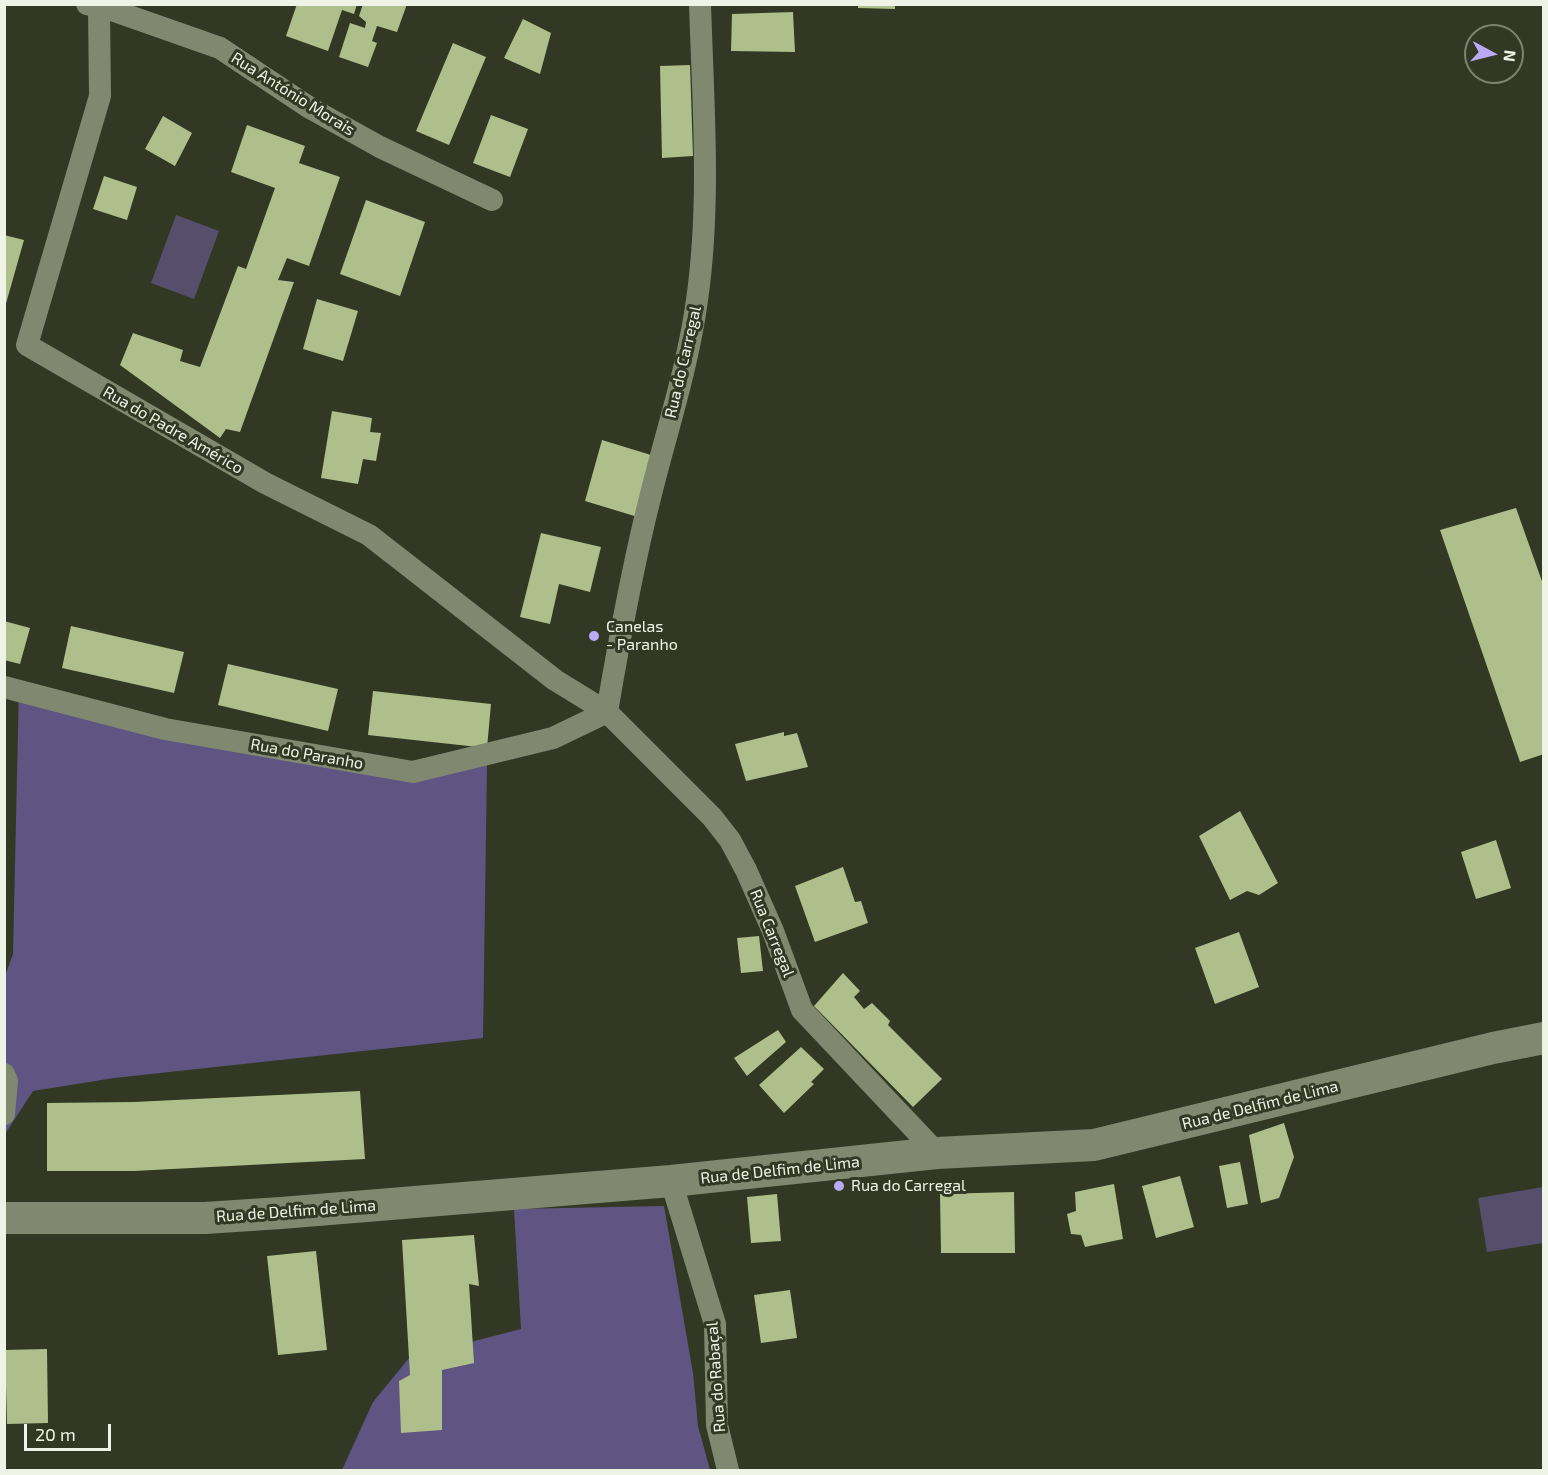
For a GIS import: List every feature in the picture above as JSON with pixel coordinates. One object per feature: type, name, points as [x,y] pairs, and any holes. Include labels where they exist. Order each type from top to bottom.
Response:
[{"type":"main road","name":"Rua de Delfim de Lima","points":[[4,1218],[216,1217],[671,1180],[937,1153],[1094,1145],[1493,1048],[1544,1038]]},
{"type":"street","name":"Rua do Carregal","points":[[607,712],[634,567],[679,388],[697,300],[705,200],[700,4]]},
{"type":"street","name":"Rua do Padre Américo","points":[[93,6],[100,96],[27,345],[265,483],[369,535],[555,680],[607,712]]},
{"type":"street","name":"Rua António Morais","points":[[93,6],[112,10],[220,48],[310,108],[380,147],[492,200]]},
{"type":"street","name":"Rua do Paranho","points":[[4,687],[165,729],[413,772],[553,738],[607,712]]},
{"type":"street","name":"Rua Carregal","points":[[607,712],[712,817],[730,840],[773,932],[802,1010],[937,1153]]},
{"type":"street","points":[[4,1074],[7,1081],[4,1114]]},
{"type":"street","name":"Rua do Rabaçal","points":[[671,1180],[715,1324],[717,1425],[728,1470]]},
{"type":"shaded area","points":[[176,215],[219,231],[194,299],[151,283]]},
{"type":"shaded area","points":[[19,686],[335,758],[487,765],[483,1038],[114,1078],[33,1091],[5,1134],[4,979],[13,954]]},
{"type":"shaded area","points":[[1543,1187],[1543,1243],[1487,1252],[1478,1198]]},
{"type":"shaded area","points":[[664,1206],[693,1373],[698,1426],[710,1470],[342,1470],[373,1402],[409,1358],[521,1329],[514,1209]]},
{"type":"building","points":[[297,4],[357,4],[354,14],[342,10],[328,51],[286,36]]},
{"type":"building","points":[[363,4],[407,4],[397,32],[377,26],[372,41],[377,43],[368,67],[339,57],[350,23],[365,28],[366,22],[359,16]]},
{"type":"building","points":[[858,4],[895,4],[895,9],[858,8]]},
{"type":"building","points":[[793,12],[795,52],[731,51],[732,14]]},
{"type":"building","points":[[523,19],[551,33],[540,74],[504,58]]},
{"type":"building","points":[[453,43],[486,57],[449,145],[416,131]]},
{"type":"building","points":[[690,65],[693,156],[662,158],[660,66]]},
{"type":"building","points":[[491,115],[528,129],[510,177],[473,163]]},
{"type":"building","points":[[163,116],[192,133],[175,166],[145,149]]},
{"type":"building","points":[[247,125],[305,146],[299,163],[340,177],[309,266],[287,258],[278,280],[294,282],[240,432],[226,429],[220,438],[120,365],[133,333],[183,350],[180,361],[200,367],[238,266],[246,269],[275,188],[231,172]]},
{"type":"building","points":[[104,176],[137,187],[127,220],[93,209]]},
{"type":"building","points":[[366,200],[425,222],[400,296],[340,274]]},
{"type":"building","points":[[4,235],[24,240],[5,307],[4,307]]},
{"type":"building","points":[[317,299],[358,311],[343,361],[303,349]]},
{"type":"building","points":[[332,411],[372,418],[370,432],[381,433],[376,461],[363,459],[358,484],[321,478]]},
{"type":"building","points":[[602,440],[651,455],[641,518],[585,501]]},
{"type":"building","points":[[1516,508],[1544,587],[1544,754],[1520,762],[1440,530]]},
{"type":"building","points":[[541,533],[601,547],[590,592],[559,584],[550,624],[520,617]]},
{"type":"building","points":[[4,621],[30,628],[20,664],[4,660]]},
{"type":"building","points":[[71,626],[184,652],[174,693],[62,668]]},
{"type":"building","points":[[228,664],[338,689],[328,731],[218,705]]},
{"type":"building","points":[[373,691],[491,704],[487,748],[368,735]]},
{"type":"building","points":[[784,732],[784,736],[797,733],[808,767],[746,781],[735,744]]},
{"type":"building","points":[[1240,811],[1278,883],[1259,895],[1247,891],[1230,900],[1199,836]]},
{"type":"building","points":[[1496,840],[1511,888],[1476,899],[1461,852]]},
{"type":"building","points":[[843,867],[855,902],[861,901],[868,923],[815,942],[795,886]]},
{"type":"building","points":[[1239,932],[1259,987],[1215,1004],[1195,948]]},
{"type":"building","points":[[759,936],[763,971],[741,973],[737,938]]},
{"type":"building","points":[[843,973],[860,991],[854,997],[864,1009],[872,1003],[890,1021],[888,1025],[942,1079],[913,1107],[814,1006]]},
{"type":"building","points":[[778,1030],[786,1042],[747,1076],[734,1058]]},
{"type":"building","points":[[801,1047],[824,1069],[811,1082],[814,1084],[784,1113],[759,1085]]},
{"type":"building","points":[[360,1091],[365,1159],[134,1171],[47,1171],[47,1103],[134,1102]]},
{"type":"building","points":[[1284,1123],[1294,1157],[1279,1198],[1261,1203],[1249,1135]]},
{"type":"building","points":[[1240,1162],[1248,1204],[1227,1208],[1219,1166]]},
{"type":"building","points":[[1180,1176],[1194,1227],[1156,1238],[1142,1186]]},
{"type":"building","points":[[1114,1184],[1123,1239],[1085,1247],[1081,1235],[1071,1234],[1067,1214],[1076,1211],[1075,1192]]},
{"type":"building","points":[[1014,1192],[1015,1253],[941,1253],[940,1194]]},
{"type":"building","points":[[777,1194],[781,1241],[751,1243],[747,1197]]},
{"type":"building","points":[[474,1235],[479,1286],[469,1284],[474,1363],[442,1370],[442,1430],[401,1433],[399,1381],[410,1375],[402,1240]]},
{"type":"building","points":[[316,1251],[327,1350],[278,1355],[267,1256]]},
{"type":"building","points":[[790,1290],[797,1338],[761,1343],[754,1295]]},
{"type":"building","points":[[47,1349],[48,1423],[7,1424],[5,1350]]},
{"type":"place","name":"Canelas - Paranho","points":[[594,636]]},
{"type":"place","name":"Rua do Carregal","points":[[839,1186]]}]
